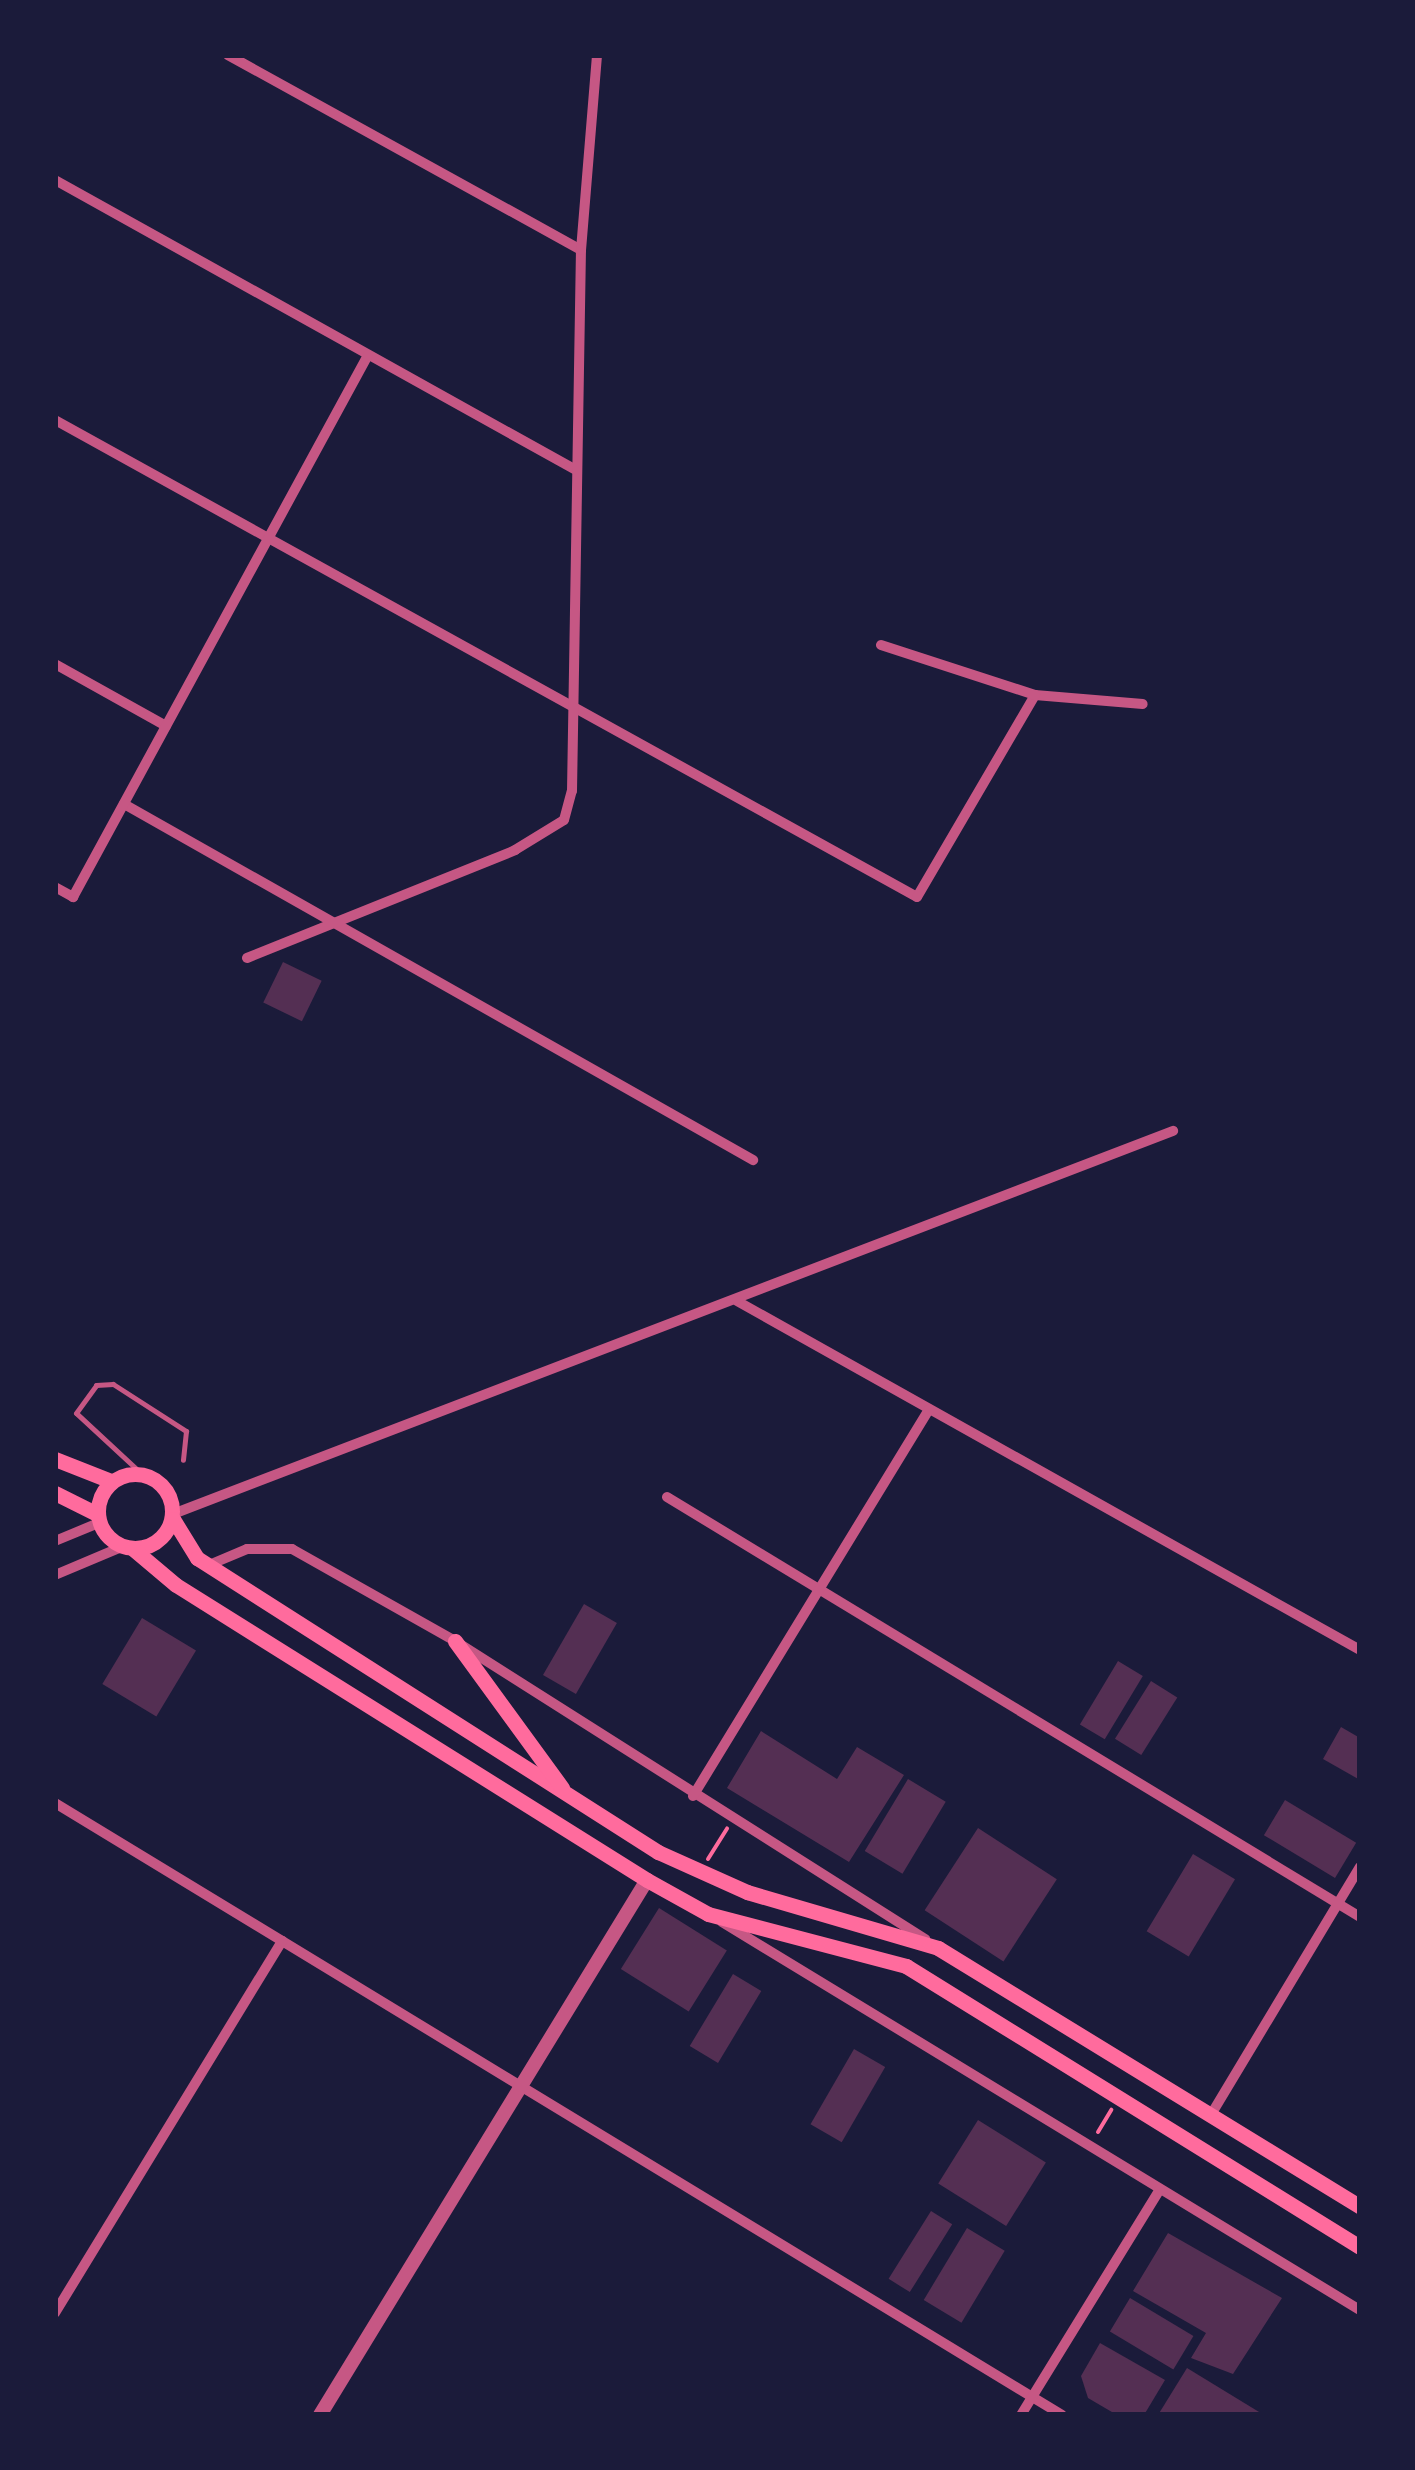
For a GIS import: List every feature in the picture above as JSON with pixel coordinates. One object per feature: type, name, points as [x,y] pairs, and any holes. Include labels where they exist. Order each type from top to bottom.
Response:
[{"type":"main road","points":[[55,1459],[112,1481],[144,1474],[163,1487],[173,1516],[209,1566],[568,1795],[700,1873],[938,1948],[1360,2207]]},
{"type":"main road","points":[[99,1518],[112,1481]]},
{"type":"main road","points":[[55,1493],[99,1518],[176,1585],[646,1880],[708,1914],[906,1966],[1360,2246]]},
{"type":"main road","points":[[128,1547],[150,1546],[173,1516]]},
{"type":"main road","points":[[456,1640],[568,1795]]},
{"type":"street","points":[[228,55],[581,250]]},
{"type":"street","points":[[247,958],[553,831],[572,791],[574,470],[581,250],[597,55]]},
{"type":"street","points":[[55,180],[574,470]]},
{"type":"street","points":[[55,887],[73,897],[368,355]]},
{"type":"street","points":[[55,420],[917,897],[1035,695]]},
{"type":"street","points":[[881,644],[1035,695],[1143,704]]},
{"type":"street","points":[[55,664],[166,726]]},
{"type":"street","points":[[124,804],[753,1160]]},
{"type":"street","points":[[173,1516],[1173,1131]]},
{"type":"street","points":[[737,1301],[1360,1650]]},
{"type":"street","points":[[693,1796],[929,1409]]},
{"type":"street","points":[[668,1497],[1360,1917]]},
{"type":"street","points":[[55,1542],[99,1518]]},
{"type":"street","points":[[55,1575],[128,1547]]},
{"type":"street","points":[[209,1566],[247,1549],[292,1549],[456,1640],[693,1796],[938,1948]]},
{"type":"street","points":[[55,1803],[1062,2415]]},
{"type":"street","points":[[1212,2113],[1360,1867]]},
{"type":"street","points":[[320,2415],[646,1880]]},
{"type":"street","points":[[708,1914],[1360,2310]]},
{"type":"street","points":[[55,2314],[282,1941]]},
{"type":"street","points":[[1021,2415],[1160,2189]]},
{"type":"lane","points":[[144,1474],[76,1413],[96,1385],[113,1384],[186,1431],[183,1460]]},
{"type":"building","points":[[283,962],[322,981],[302,1021],[263,1002]]},
{"type":"building","points":[[584,1604],[617,1623],[576,1694],[543,1675]]},
{"type":"building","points":[[142,1618],[196,1650],[156,1716],[102,1684]]},
{"type":"building","points":[[1118,1661],[1143,1676],[1105,1739],[1080,1724]]},
{"type":"building","points":[[1151,1681],[1177,1697],[1141,1755],[1115,1739]]},
{"type":"building","points":[[1341,1727],[1360,1738],[1360,1780],[1323,1759]]},
{"type":"building","points":[[761,1731],[837,1779],[857,1747],[904,1775],[849,1862],[727,1788]]},
{"type":"building","points":[[908,1779],[946,1802],[902,1874],[865,1851]]},
{"type":"building","points":[[1285,1800],[1356,1843],[1335,1878],[1264,1835]]},
{"type":"building","points":[[978,1828],[1057,1879],[1003,1961],[925,1910]]},
{"type":"building","points":[[1193,1854],[1235,1879],[1189,1956],[1147,1931]]},
{"type":"building","points":[[659,1908],[727,1950],[689,2011],[621,1969]]},
{"type":"building","points":[[733,1974],[761,1991],[718,2063],[690,2046]]},
{"type":"building","points":[[854,2049],[885,2067],[842,2142],[810,2124]]},
{"type":"building","points":[[978,2120],[1046,2162],[1006,2226],[938,2184]]},
{"type":"building","points":[[931,2211],[952,2224],[910,2292],[889,2279]]},
{"type":"building","points":[[967,2228],[1005,2251],[961,2323],[924,2300]]},
{"type":"building","points":[[1168,2233],[1282,2298],[1233,2374],[1191,2358],[1206,2333],[1133,2291]]},
{"type":"building","points":[[1130,2298],[1193,2336],[1173,2370],[1110,2331]]},
{"type":"building","points":[[1100,2343],[1165,2380],[1144,2415],[1117,2415],[1088,2398],[1081,2376]]},
{"type":"building","points":[[1187,2368],[1264,2415],[1158,2415]]}]
